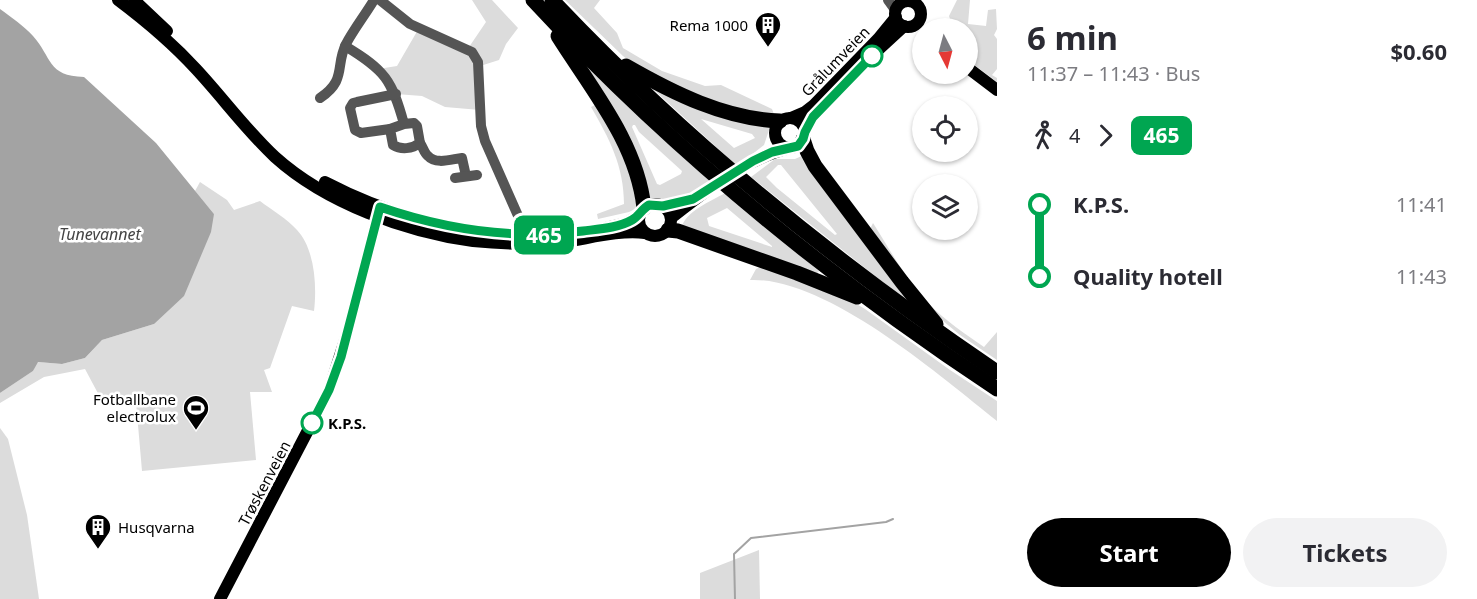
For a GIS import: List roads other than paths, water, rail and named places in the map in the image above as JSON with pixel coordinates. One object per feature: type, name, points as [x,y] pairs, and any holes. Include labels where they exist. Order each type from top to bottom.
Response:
[{"type":"highway","points":[[533,0],[616,85],[782,231],[879,306],[997,389]]},
{"type":"highway","points":[[552,0],[688,132],[759,194],[858,273],[997,372]]},
{"type":"highway","points":[[547,15],[558,37],[630,152],[639,178],[641,212]]},
{"type":"highway","points":[[606,54],[680,96],[782,125]]},
{"type":"highway","points":[[804,136],[810,158],[913,296],[955,343]]},
{"type":"highway","points":[[669,224],[678,231],[777,265],[879,306]]},
{"type":"main road","points":[[118,0],[156,31],[195,68],[277,158],[313,184],[357,208],[378,211],[440,235],[473,241],[645,233]]},
{"type":"main road","points":[[134,0],[168,32],[187,54],[195,68]]},
{"type":"main road","name":"Grålumveien","points":[[764,153],[782,125],[814,105],[878,39],[909,11]]},
{"type":"main road","name":"Grålumveien","points":[[804,136],[819,110],[909,11]]},
{"type":"main road","points":[[978,76],[997,90]]},
{"type":"main road","points":[[641,212],[639,225],[645,233],[650,236],[660,236],[693,199],[764,153],[790,148],[798,146],[804,136],[799,121],[782,125],[778,143],[790,148]]},
{"type":"main road","points":[[532,240],[626,223],[654,204],[663,206],[693,199]]},
{"type":"main road","points":[[663,206],[667,209],[669,224]]},
{"type":"main road","name":"Trøskenveien","points":[[220,599],[329,390],[346,338],[378,211]]},
{"type":"street","points":[[320,98],[329,92],[337,81],[345,46],[374,0]]},
{"type":"street","points":[[380,0],[410,24],[472,52],[476,56],[485,141],[532,240]]},
{"type":"street","points":[[345,46],[378,69],[392,84],[404,124]]},
{"type":"street","points":[[396,94],[353,103],[351,108],[355,130],[361,134],[414,123],[427,156],[441,161],[462,158],[466,176]]},
{"type":"street","points":[[390,129],[393,146],[398,149],[420,143]]},
{"type":"water","name":"Tunevannet","points":[[0,9],[33,36],[57,69],[72,76],[84,77],[156,143],[214,214],[211,232],[184,296],[154,324],[102,340],[85,358],[62,364],[38,362],[33,371],[0,393]]},
{"type":"waterway","points":[[735,599],[734,554],[751,538],[886,522],[893,519]]},
{"type":"place","name":"Rema 1000","points":[[768,48]]},
{"type":"place","name":"K.P.S.","points":[[312,423]]},
{"type":"place","name":"Fotballbane electrolux","points":[[196,431]]},
{"type":"place","name":"Husqvarna","points":[[98,550]]}]
